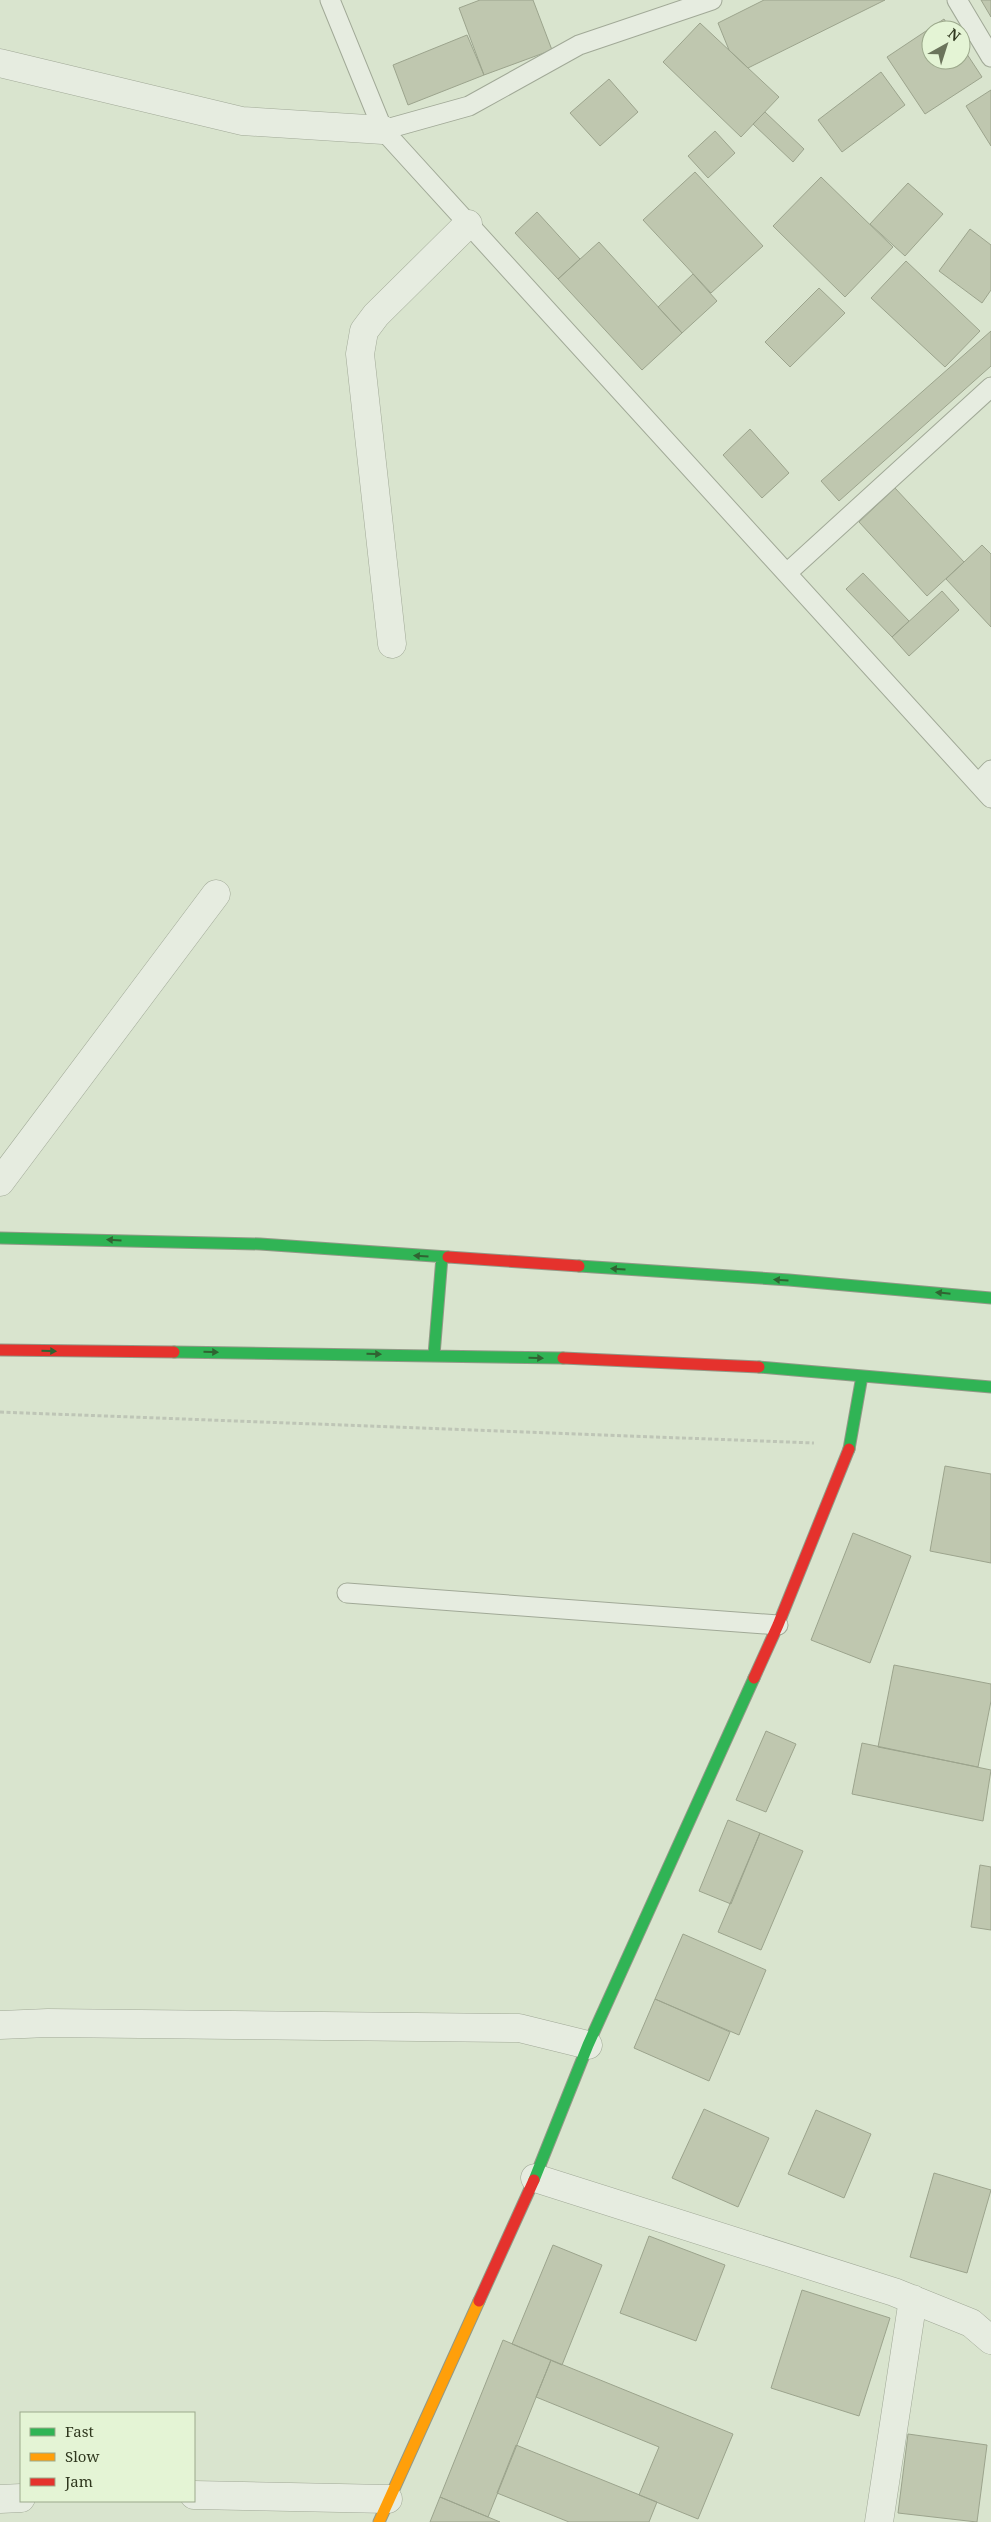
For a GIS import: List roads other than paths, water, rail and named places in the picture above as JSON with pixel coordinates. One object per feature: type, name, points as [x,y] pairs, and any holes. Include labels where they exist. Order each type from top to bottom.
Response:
[{"type":"main road","points":[[0,1238],[260,1244],[789,1280],[991,1298]]},
{"type":"main road","points":[[434,1355],[442,1257]]},
{"type":"main road","points":[[0,1350],[434,1355],[770,1366],[862,1376],[923,1379],[991,1387]]},
{"type":"main road","points":[[383,2510],[535,2178],[588,2045],[778,1625],[851,1444],[862,1376]]},
{"type":"street","points":[[0,63],[242,121],[383,130]]},
{"type":"street","points":[[392,644],[360,354],[364,331],[376,315],[468,224]]},
{"type":"street","points":[[0,1182],[216,894]]},
{"type":"street","points":[[0,2024],[519,2028],[588,2045]]},
{"type":"street","points":[[535,2178],[913,2299],[971,2322],[991,2340]]},
{"type":"street","points":[[879,2522],[913,2299]]},
{"type":"street","points":[[195,2495],[383,2510]]},
{"type":"street","points":[[0,2499],[20,2498]]},
{"type":"lane","points":[[330,0],[383,130],[787,572],[985,776],[991,798]]},
{"type":"lane","points":[[383,130],[469,106],[579,45],[712,0]]},
{"type":"lane","points":[[957,0],[991,57]]},
{"type":"lane","points":[[787,572],[991,388]]},
{"type":"lane","points":[[347,1593],[778,1625]]}]
